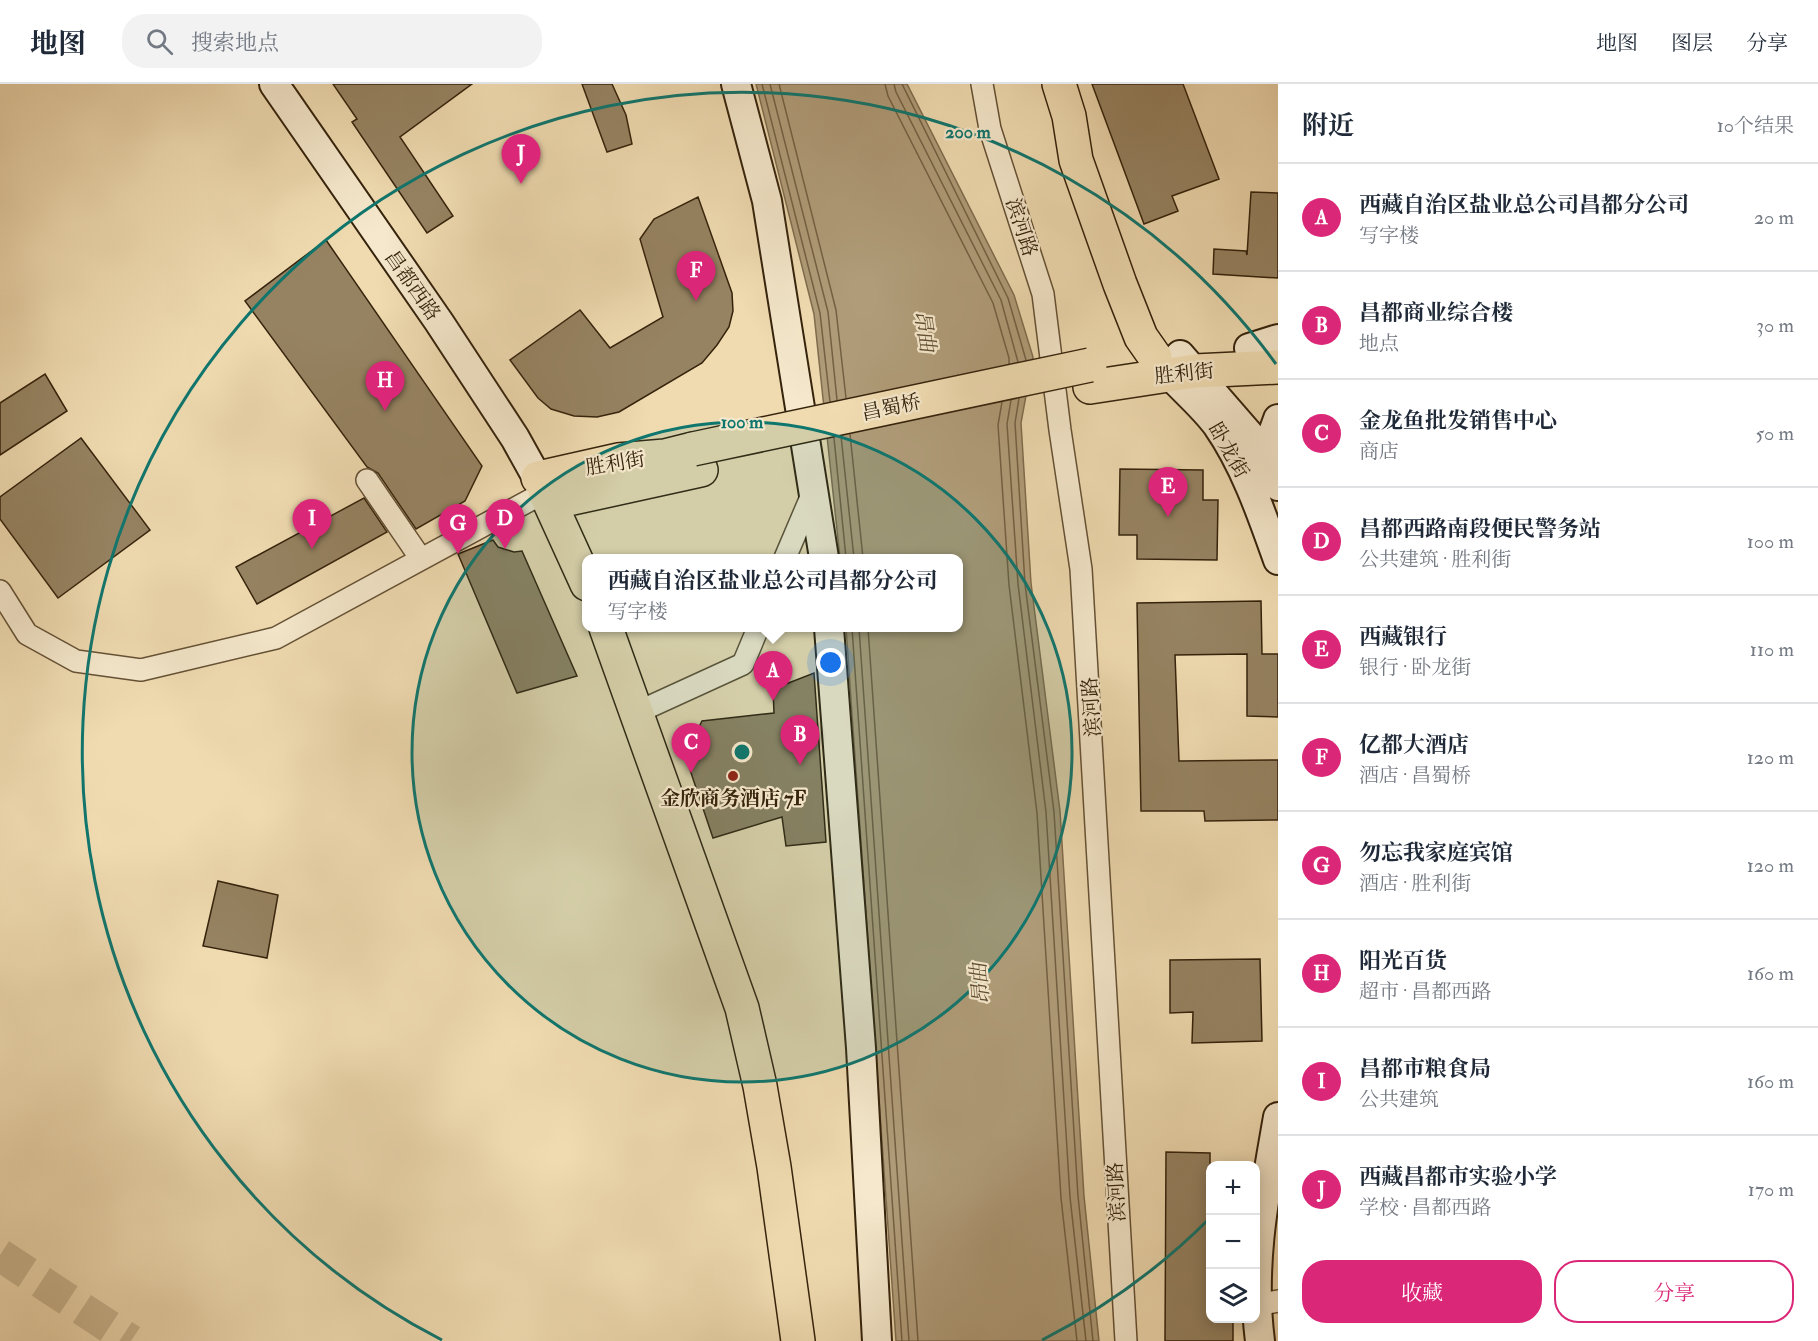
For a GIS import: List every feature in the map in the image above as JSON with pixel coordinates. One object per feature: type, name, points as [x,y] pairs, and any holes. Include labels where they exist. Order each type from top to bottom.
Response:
[{"type":"main road","points":[[1059,84],[1069,116],[1076,160],[1132,317],[1175,365]]},
{"type":"main road","name":"胜利街","points":[[1090,376],[1175,365],[1268,344]]},
{"type":"main road","name":"胜利街","points":[[1175,365],[1278,367]]},
{"type":"main road","name":"昌蜀桥","points":[[697,460],[1090,376]]},
{"type":"main road","name":"胜利街","points":[[544,491],[618,460],[664,456],[697,460]]},
{"type":"main road","points":[[544,491],[582,573]]},
{"type":"main road","points":[[608,632],[742,1008],[760,1086],[774,1167],[798,1341]]},
{"type":"street","name":"昌都西路","points":[[274,84],[439,322],[515,438],[544,491]]},
{"type":"street","points":[[736,84],[767,201],[823,554]]},
{"type":"street","name":"滨河路","points":[[982,84],[990,129],[1043,294],[1081,569],[1126,1341]]},
{"type":"street","name":"卧龙街","points":[[1175,365],[1253,439],[1275,480]]},
{"type":"street","name":"卧龙街","points":[[1175,365],[1228,443],[1253,496],[1278,560]]},
{"type":"street","points":[[1275,480],[1270,441],[1278,419]]},
{"type":"street","points":[[367,480],[421,559]]},
{"type":"street","points":[[787,554],[814,489]]},
{"type":"street","points":[[0,591],[27,634],[76,661],[141,670],[276,638],[544,491]]},
{"type":"street","points":[[638,712],[743,664],[756,632]]},
{"type":"street","points":[[829,632],[861,1048],[877,1341]]},
{"type":"street","points":[[1257,1269],[1257,1252],[1278,1117]]},
{"type":"street","points":[[1260,1304],[1278,1301]]},
{"type":"street","points":[[1258,1323],[1260,1341]]},
{"type":"water","name":"昂曲","points":[[756,84],[907,84],[1014,295],[1033,357],[1021,423],[1031,583],[1060,811],[1084,1196],[1099,1341],[896,1341],[846,632],[963,632],[963,554],[840,554],[814,314]]},
{"type":"building","points":[[333,84],[472,84],[400,137],[453,216],[427,233],[352,122],[357,119]]},
{"type":"building","points":[[582,84],[612,84],[626,115],[632,144],[607,152]]},
{"type":"building","points":[[1092,84],[1183,84],[1219,179],[1172,196],[1178,211],[1144,224]]},
{"type":"building","points":[[1251,192],[1278,193],[1278,278],[1213,274],[1214,249],[1246,251],[1247,255]]},
{"type":"building","points":[[698,197],[732,293],[733,311],[729,327],[717,345],[702,363],[619,412],[597,417],[574,416],[551,409],[538,398],[510,360],[580,310],[610,348],[663,317],[640,239],[654,219]]},
{"type":"building","points":[[326,240],[482,466],[465,501],[416,529],[378,473],[367,467],[245,301]]},
{"type":"building","points":[[45,374],[67,411],[0,455],[0,403]]},
{"type":"building","points":[[81,438],[150,530],[58,598],[0,519],[0,497]]},
{"type":"building","points":[[1120,469],[1203,470],[1203,500],[1218,500],[1217,560],[1137,559],[1137,535],[1119,535]]},
{"type":"building","points":[[364,498],[387,532],[257,604],[236,567]]},
{"type":"building","points":[[493,540],[498,547],[514,552],[522,551],[577,676],[517,693],[458,554]]},
{"type":"building","points":[[1261,601],[1262,654],[1278,654],[1278,717],[1247,716],[1247,654],[1175,655],[1179,761],[1278,760],[1278,820],[1205,821],[1204,811],[1141,811],[1137,603]]},
{"type":"building","points":[[814,673],[826,842],[786,846],[782,817],[713,838],[685,755],[702,721],[774,713],[773,689]]},
{"type":"building","points":[[218,881],[278,895],[267,958],[203,946]]},
{"type":"building","points":[[1260,959],[1262,1041],[1192,1043],[1193,1012],[1170,1013],[1170,960]]},
{"type":"building","points":[[1166,1152],[1210,1153],[1210,1161],[1206,1161],[1206,1323],[1233,1323],[1233,1341],[1165,1341]]},
{"type":"tunnel","points":[[0,1255],[131,1341]]},
{"type":"place","name":"西藏昌都市实验小学","points":[[521,184]]},
{"type":"place","name":"亿都大酒店","points":[[696,301]]},
{"type":"place","name":"阳光百货","points":[[385,411]]},
{"type":"place","name":"西藏银行","points":[[1168,517]]},
{"type":"place","name":"昌都市粮食局","points":[[312,549]]},
{"type":"place","name":"昌都西路南段便民警务站","points":[[505,549]]},
{"type":"place","name":"勿忘我家庭宾馆","points":[[458,554]]},
{"type":"place","name":"西藏自治区盐业总公司昌都分公司","points":[[773,701]]},
{"type":"place","name":"昌都商业综合楼","points":[[800,765]]},
{"type":"place","name":"金龙鱼批发销售中心","points":[[691,773]]},
{"type":"place","name":"金欣商务酒店 7F","points":[[733,776]]}]
